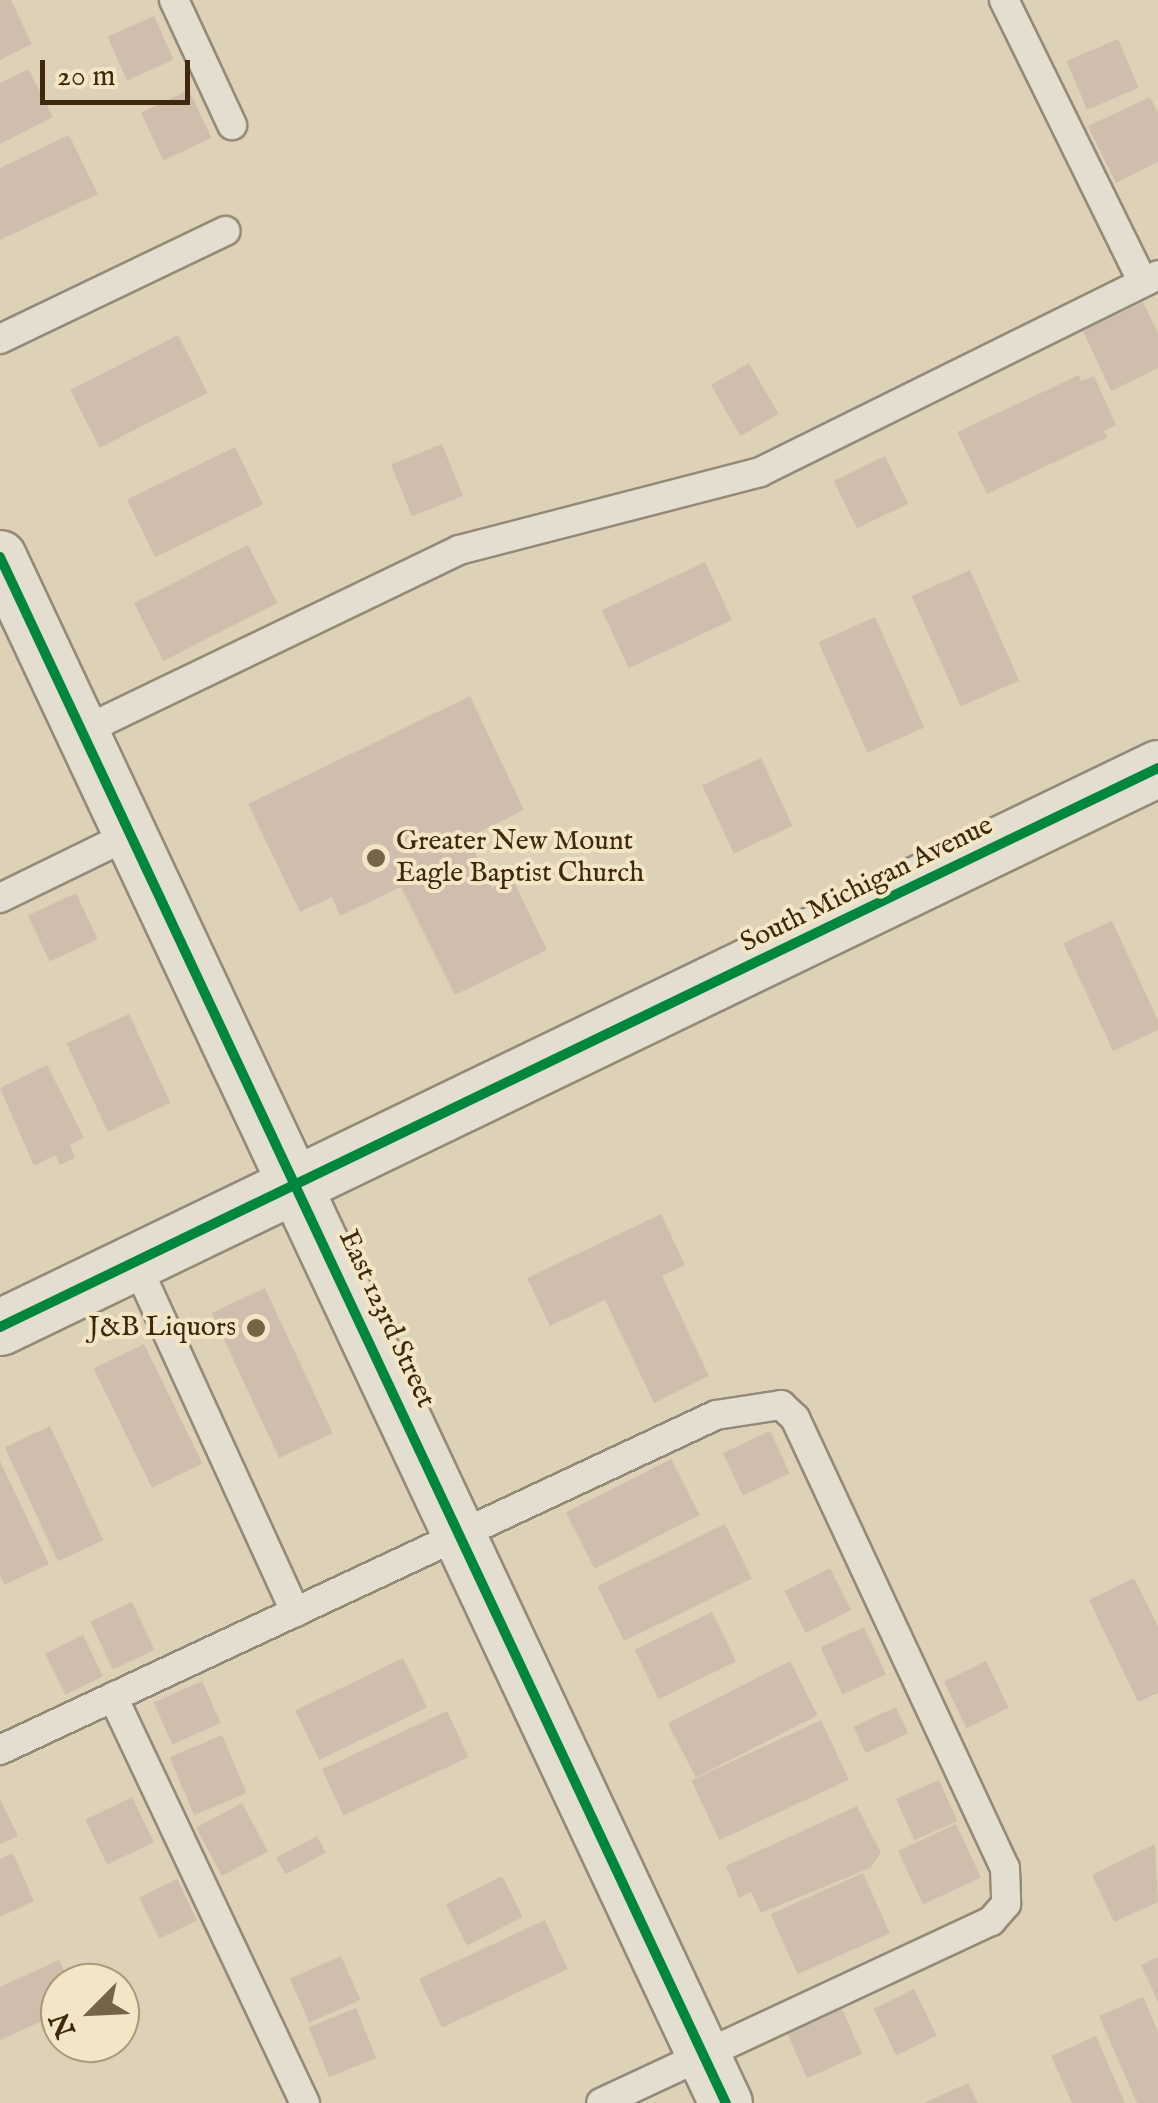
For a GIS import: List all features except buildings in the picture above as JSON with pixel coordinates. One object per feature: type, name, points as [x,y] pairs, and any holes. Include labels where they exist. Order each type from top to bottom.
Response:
[{"type":"main road","name":"South Michigan Avenue","points":[[0,1327],[300,1188],[1158,768]]},
{"type":"street","name":"East 123rd Street","points":[[0,558],[300,1188],[726,2103]]},
{"type":"lane","points":[[174,0],[232,125]]},
{"type":"lane","points":[[83,731],[459,550],[760,472],[1150,279],[1004,0]]},
{"type":"lane","points":[[0,339],[225,232]]},
{"type":"lane","points":[[0,898],[131,834]]},
{"type":"lane","points":[[136,1264],[295,1612]]},
{"type":"lane","points":[[0,1750],[716,1415],[781,1405],[795,1418],[1006,1868],[1006,1904],[991,1921],[602,2103]]},
{"type":"lane","points":[[113,1697],[305,2103]]},
{"type":"cycle path","points":[[0,557],[726,2103]]},
{"type":"cycle path","points":[[0,1327],[1158,768]]},
{"type":"place","name":"Greater New Mount Eagle Baptist Church","points":[[376,858]]},
{"type":"place","name":"J&B Liquors","points":[[256,1328]]}]
